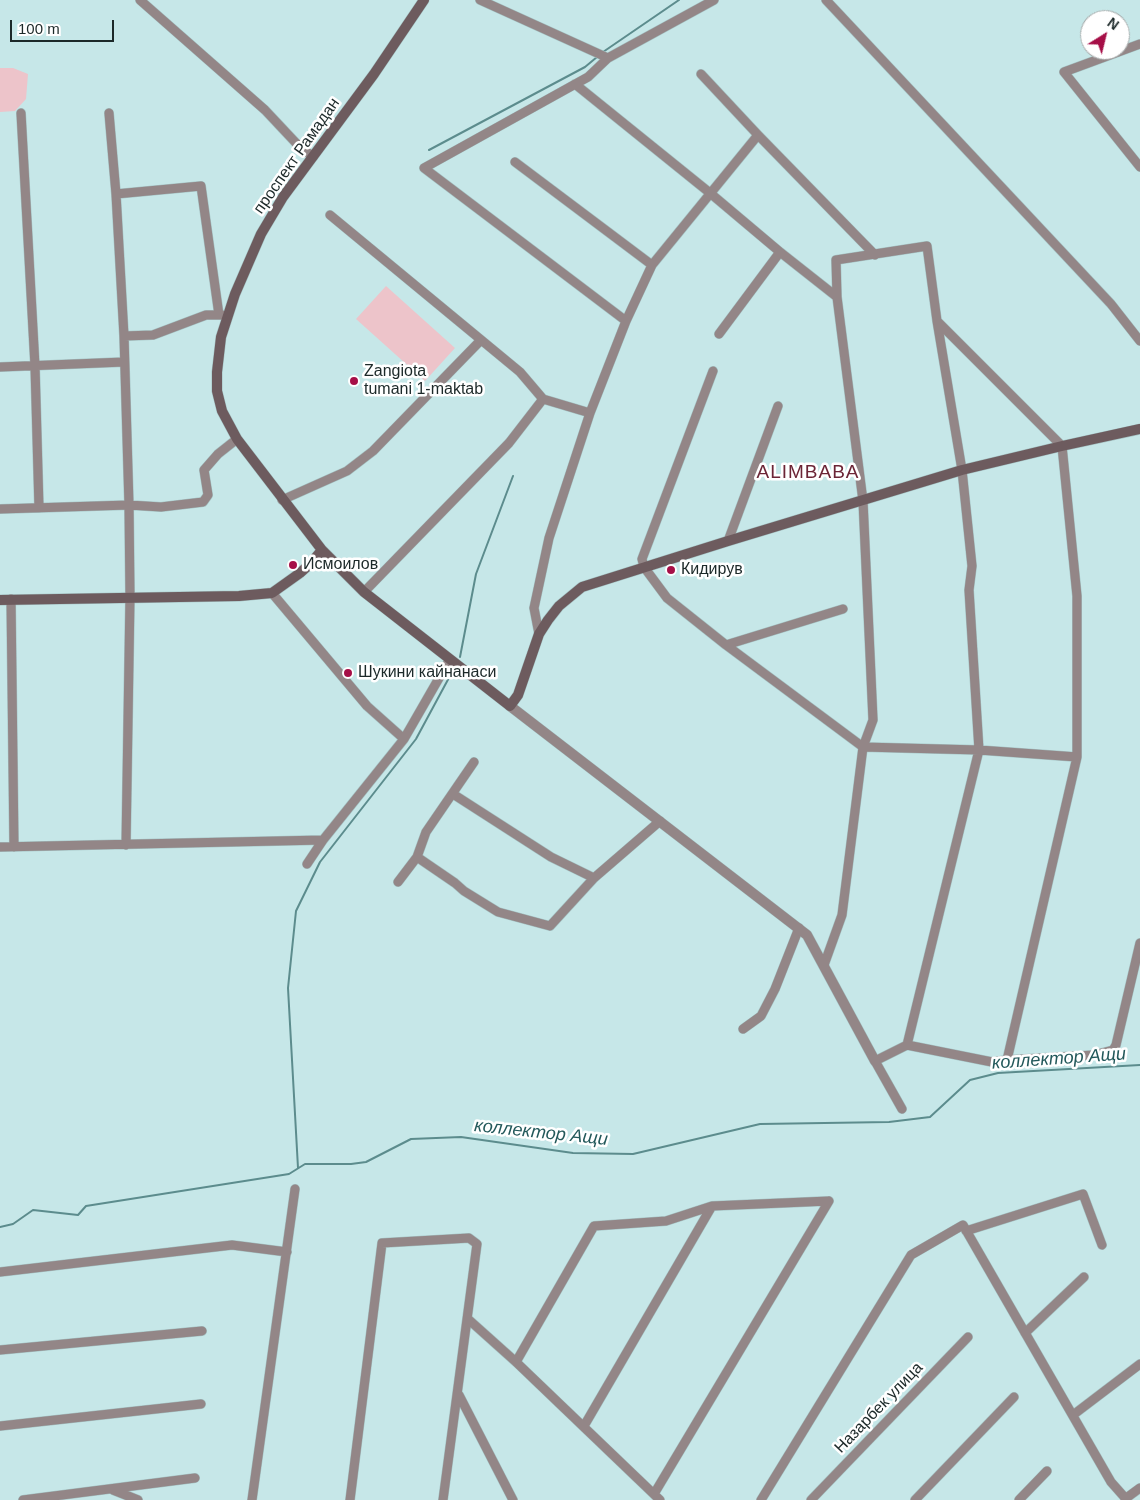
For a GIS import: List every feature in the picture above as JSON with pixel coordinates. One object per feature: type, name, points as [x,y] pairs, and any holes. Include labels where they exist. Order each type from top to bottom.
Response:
[{"type":"main road","name":"проспект Рамадан","points":[[424,0],[374,74],[283,197],[262,234],[223,315],[216,385],[222,411],[237,439],[322,550],[364,592],[510,706]]},
{"type":"main road","points":[[510,706],[518,695],[539,634],[559,606],[582,587],[962,470],[1140,429]]},
{"type":"main road","points":[[0,600],[272,594],[300,573],[322,550]]},
{"type":"street","points":[[140,0],[265,110],[296,143],[313,157]]},
{"type":"street","points":[[480,0],[605,57]]},
{"type":"street","points":[[626,321],[424,168],[588,77],[605,57],[714,0]]},
{"type":"street","points":[[826,0],[1112,304],[1140,341]]},
{"type":"street","points":[[1140,44],[1064,72],[1140,167]]},
{"type":"street","points":[[701,74],[758,136],[875,255]]},
{"type":"street","points":[[575,84],[837,298]]},
{"type":"street","points":[[109,112],[116,194],[124,336],[129,505],[130,597],[126,845]]},
{"type":"street","points":[[21,113],[35,366],[39,508]]},
{"type":"street","points":[[539,634],[534,608],[549,538],[590,413],[626,321],[652,265],[758,136]]},
{"type":"street","points":[[515,162],[652,265]]},
{"type":"street","points":[[116,194],[202,186],[223,315],[206,316],[153,336],[124,336]]},
{"type":"street","points":[[330,216],[520,372],[543,399],[590,413]]},
{"type":"street","points":[[824,965],[842,915],[863,747],[872,720],[863,501],[837,298],[836,260],[927,246],[937,321],[962,470],[972,566],[969,590],[979,750],[907,1045]]},
{"type":"street","points":[[719,334],[780,252]]},
{"type":"street","points":[[937,321],[1062,446],[1077,596],[1077,757],[1007,1060]]},
{"type":"street","points":[[282,500],[347,471],[373,450],[481,340]]},
{"type":"street","points":[[0,367],[124,362]]},
{"type":"street","points":[[712,370],[642,559],[644,567],[667,598],[726,645],[863,747],[979,750],[1077,757]]},
{"type":"street","points":[[364,592],[509,443],[543,399]]},
{"type":"street","points":[[728,541],[778,406]]},
{"type":"street","points":[[0,508],[129,505],[161,507],[203,502],[208,495],[204,470],[218,454],[237,439]]},
{"type":"street","points":[[272,594],[367,706],[404,739]]},
{"type":"street","points":[[11,599],[14,847]]},
{"type":"street","points":[[726,645],[843,609]]},
{"type":"street","points":[[307,864],[323,840],[404,739],[450,659]]},
{"type":"street","points":[[510,706],[807,935],[874,1061],[902,1109]]},
{"type":"street","points":[[398,882],[416,857],[426,832],[474,762]]},
{"type":"street","points":[[453,794],[550,857],[594,878]]},
{"type":"street","points":[[416,857],[498,912],[550,926],[594,878],[660,821]]},
{"type":"street","points":[[0,847],[323,840]]},
{"type":"street","points":[[743,1029],[761,1016],[775,989],[799,928]]},
{"type":"street","points":[[874,1061],[907,1045],[992,1062],[1094,1055],[1113,1050],[1116,1045],[1140,943]]},
{"type":"street","points":[[252,1500],[295,1189]]},
{"type":"street","points":[[966,1231],[1082,1194],[1102,1245]]},
{"type":"street","points":[[468,1319],[584,1426],[657,1497],[829,1200],[712,1206],[666,1222],[594,1226],[516,1362]]},
{"type":"street","points":[[584,1426],[712,1206]]},
{"type":"street","points":[[761,1500],[911,1255],[963,1225],[1111,1482],[1126,1499],[1140,1488]]},
{"type":"street","points":[[350,1500],[382,1243],[469,1238],[477,1244],[443,1500]]},
{"type":"street","points":[[0,1272],[232,1245],[287,1252]]},
{"type":"street","points":[[1025,1333],[1084,1276]]},
{"type":"street","points":[[0,1350],[202,1331]]},
{"type":"street","name":"Назарбек улица","points":[[811,1500],[968,1337]]},
{"type":"street","points":[[1073,1415],[1140,1364]]},
{"type":"street","points":[[458,1395],[513,1500]]},
{"type":"street","points":[[915,1500],[1014,1397]]},
{"type":"street","points":[[0,1426],[201,1404]]},
{"type":"street","points":[[1019,1500],[1047,1471]]},
{"type":"street","points":[[23,1500],[195,1478]]},
{"type":"street","points":[[111,1489],[138,1500]]},
{"type":"shaded area","points":[[0,68],[13,68],[28,74],[26,99],[15,111],[0,112]]},
{"type":"shaded area","points":[[386,286],[455,348],[425,381],[356,319]]},
{"type":"waterway","points":[[603,52],[679,0]]},
{"type":"waterway","points":[[429,150],[585,67],[597,57]]},
{"type":"waterway","points":[[460,657],[476,574],[513,476]]},
{"type":"waterway","points":[[298,1168],[288,988],[296,911],[320,862],[416,739],[451,674]]},
{"type":"waterway","name":"коллектор Ащи","points":[[0,1227],[13,1224],[33,1210],[78,1215],[86,1206],[289,1174],[305,1164],[351,1164],[366,1162],[411,1139],[461,1137],[573,1153],[633,1154],[760,1124],[889,1122],[930,1117],[970,1080],[998,1073],[1140,1065]]},
{"type":"place","name":"Zangiota tumani 1-maktab","points":[[354,381]]},
{"type":"place","name":"Исмоилов","points":[[293,565]]},
{"type":"place","name":"Кидирув","points":[[671,570]]},
{"type":"place","name":"Шукини кайнанаси","points":[[348,673]]},
{"type":"district","name":"ALIMBABA","points":[[808,473]]}]
